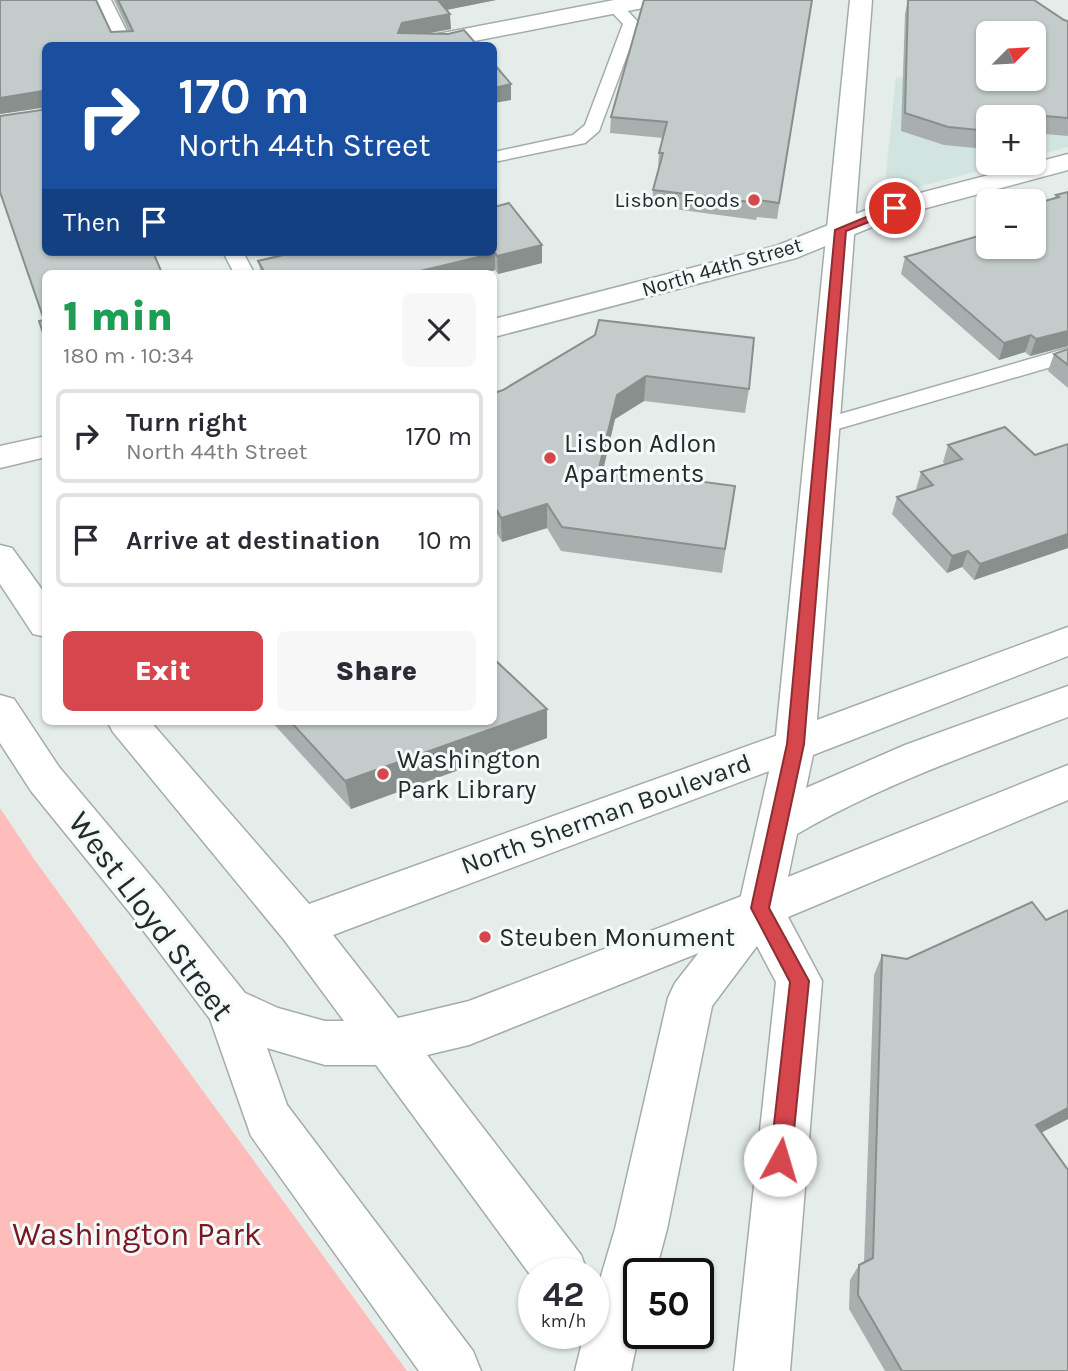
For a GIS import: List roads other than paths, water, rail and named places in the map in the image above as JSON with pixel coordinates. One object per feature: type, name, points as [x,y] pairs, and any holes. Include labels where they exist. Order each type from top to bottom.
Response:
[{"type":"street","points":[[433,42],[648,0]]},
{"type":"street","points":[[609,1345],[640,1229],[691,998],[760,908],[795,744],[861,0]]},
{"type":"street","name":"North 44th Street","points":[[497,327],[786,252],[895,208],[1068,162]]},
{"type":"street","points":[[0,457],[42,447]]},
{"type":"street","points":[[0,557],[42,618]]},
{"type":"street","name":"North Sherman Boulevard","points":[[301,927],[1068,641]]},
{"type":"street","points":[[776,825],[824,796],[878,773],[1068,701]]},
{"type":"street","name":"West Lloyd Street","points":[[0,710],[45,779],[145,900],[229,1008],[268,1119],[453,1371]]},
{"type":"street","points":[[130,725],[301,927],[550,1258]]},
{"type":"street","points":[[229,1008],[271,1028],[325,1043],[388,1043],[470,1023],[1068,782]]},
{"type":"street","points":[[760,908],[799,981],[762,1371]]},
{"type":"lane","points":[[107,1],[124,42]]},
{"type":"lane","points":[[497,157],[579,139],[593,127],[631,23],[615,7]]},
{"type":"lane","points":[[824,426],[1068,355]]},
{"type":"place","name":"Lisbon Foods","points":[[754,200]]},
{"type":"place","name":"Lisbon Adlon Apartments","points":[[550,458]]},
{"type":"place","name":"Washington Park Library","points":[[383,774]]},
{"type":"place","name":"Steuben Monument","points":[[485,937]]},
{"type":"park label","name":"Washington Park","points":[[137,1234]]}]
